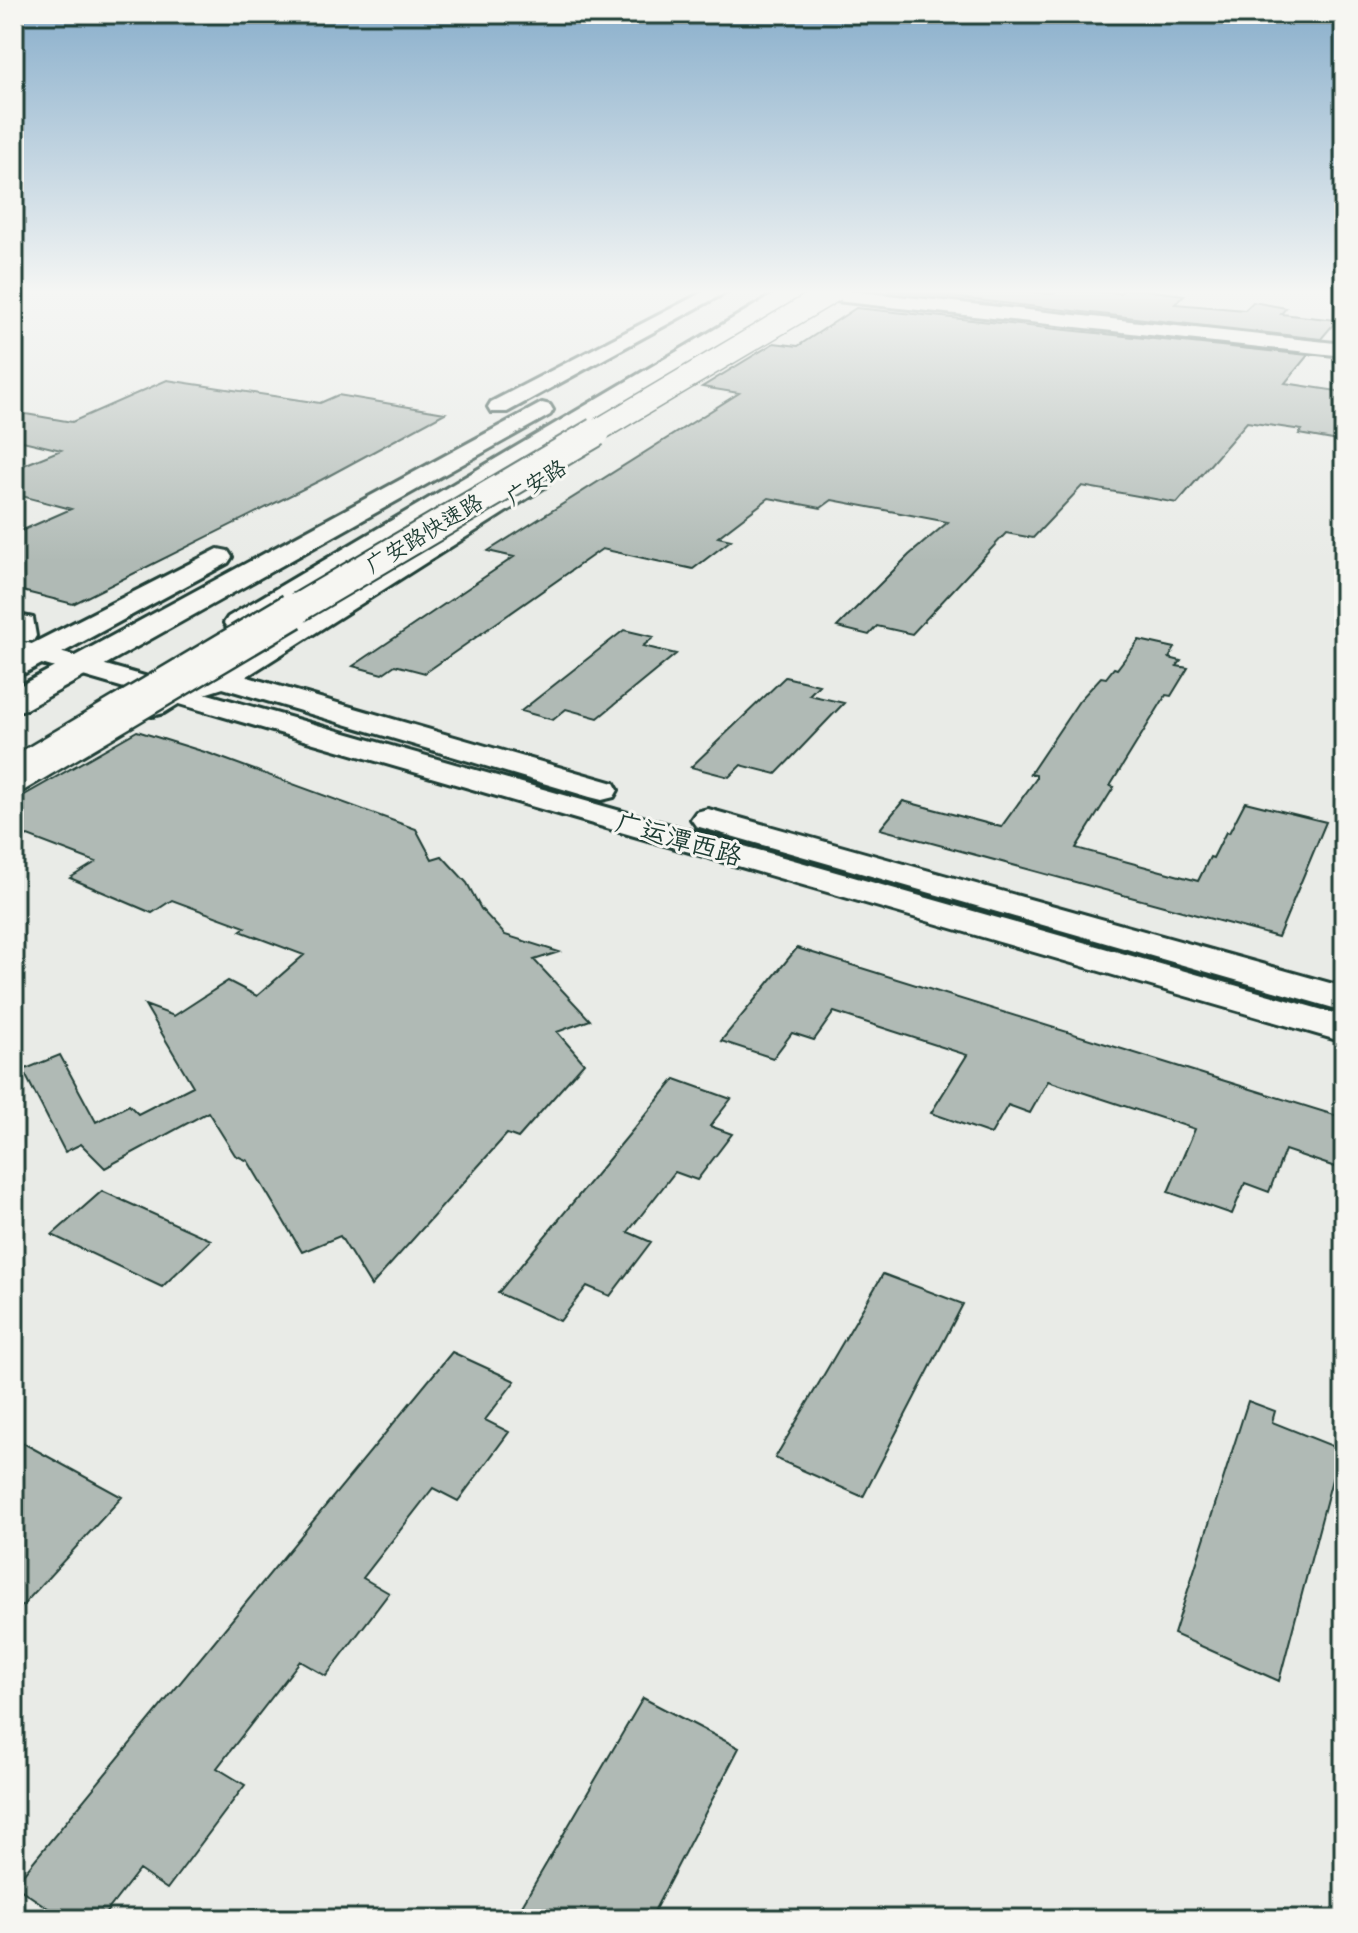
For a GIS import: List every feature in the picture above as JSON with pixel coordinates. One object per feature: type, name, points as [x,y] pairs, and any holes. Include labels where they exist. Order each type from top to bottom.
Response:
[{"type":"highway","name":"广安路快速路","points":[[14,748],[651,380]]},
{"type":"highway","name":"广安路快速路","points":[[14,776],[689,380]]},
{"type":"main road","points":[[418,451],[552,380]]},
{"type":"main road","points":[[39,647],[595,380]]},
{"type":"main road","points":[[14,789],[172,678],[652,380]]},
{"type":"main road","name":"广安路","points":[[222,678],[698,380]]},
{"type":"main road","points":[[14,702],[39,647],[236,547]]},
{"type":"main road","points":[[14,756],[139,683]]},
{"type":"street","name":"广运潭西路","points":[[39,647],[172,678],[1344,1029]]},
{"type":"street","name":"广运潭西路","points":[[39,647],[139,683],[172,678],[222,678],[609,792],[1344,999]]},
{"type":"building","points":[[167,380],[320,403],[338,395],[445,413],[321,480],[73,604],[14,589],[14,534],[71,509],[14,494],[14,469],[61,450],[14,439],[14,412],[72,422]]},
{"type":"building","points":[[713,380],[1287,380],[1285,383],[1344,392],[1344,442],[1299,434],[1302,430],[1247,422],[1177,503],[1082,486],[1033,538],[1006,533],[912,634],[877,626],[869,635],[837,627],[909,555],[948,522],[832,500],[821,508],[769,498],[718,537],[731,540],[693,569],[602,549],[425,673],[395,665],[382,674],[353,666],[514,557],[488,551],[739,393],[702,387]]},
{"type":"building","points":[[624,630],[654,637],[643,646],[676,654],[598,718],[566,709],[553,720],[521,711]]},
{"type":"building","points":[[1139,640],[1175,648],[1169,658],[1181,661],[1177,666],[1188,668],[1171,696],[1166,695],[1076,848],[1198,881],[1245,802],[1326,822],[1278,937],[880,829],[903,801],[1001,827],[1036,779],[1036,775],[1030,774],[1079,701],[1101,677],[1106,678],[1114,668],[1117,669]]},
{"type":"building","points":[[785,677],[819,685],[809,695],[844,703],[776,774],[741,765],[729,777],[691,767]]},
{"type":"building","points":[[137,731],[208,753],[416,829],[432,859],[442,856],[467,883],[481,909],[505,935],[559,952],[534,960],[590,1020],[557,1032],[584,1063],[518,1138],[507,1134],[371,1286],[340,1236],[302,1252],[248,1161],[235,1155],[208,1112],[105,1168],[81,1144],[65,1152],[23,1070],[60,1055],[96,1122],[129,1105],[138,1114],[193,1086],[145,1005],[174,1016],[228,981],[257,996],[304,955],[240,931],[245,927],[172,900],[152,913],[70,878],[96,862],[28,836],[14,844],[14,801]]},
{"type":"building","points":[[797,948],[1344,1118],[1344,1170],[1285,1150],[1269,1192],[1245,1183],[1232,1214],[1168,1192],[1195,1129],[1048,1081],[1030,1113],[1008,1105],[991,1134],[931,1113],[967,1055],[834,1012],[814,1040],[792,1033],[773,1058],[721,1041]]},
{"type":"building","points":[[675,1079],[731,1099],[710,1126],[732,1134],[697,1180],[675,1172],[628,1232],[651,1242],[610,1296],[587,1286],[560,1321],[498,1293]]},
{"type":"building","points":[[102,1191],[211,1240],[162,1287],[52,1235]]},
{"type":"building","points":[[883,1274],[963,1304],[863,1497],[775,1458]]},
{"type":"building","points":[[452,1352],[515,1381],[485,1420],[509,1432],[458,1501],[433,1488],[363,1578],[389,1593],[326,1676],[300,1661],[217,1768],[245,1785],[167,1889],[139,1870],[101,1919],[64,1919],[14,1885]]},
{"type":"building","points":[[1248,1401],[1275,1411],[1272,1422],[1340,1449],[1279,1681],[1174,1634]]},
{"type":"building","points":[[14,1438],[122,1497],[14,1615]]},
{"type":"building","points":[[643,1698],[739,1748],[650,1919],[514,1919]]}]
